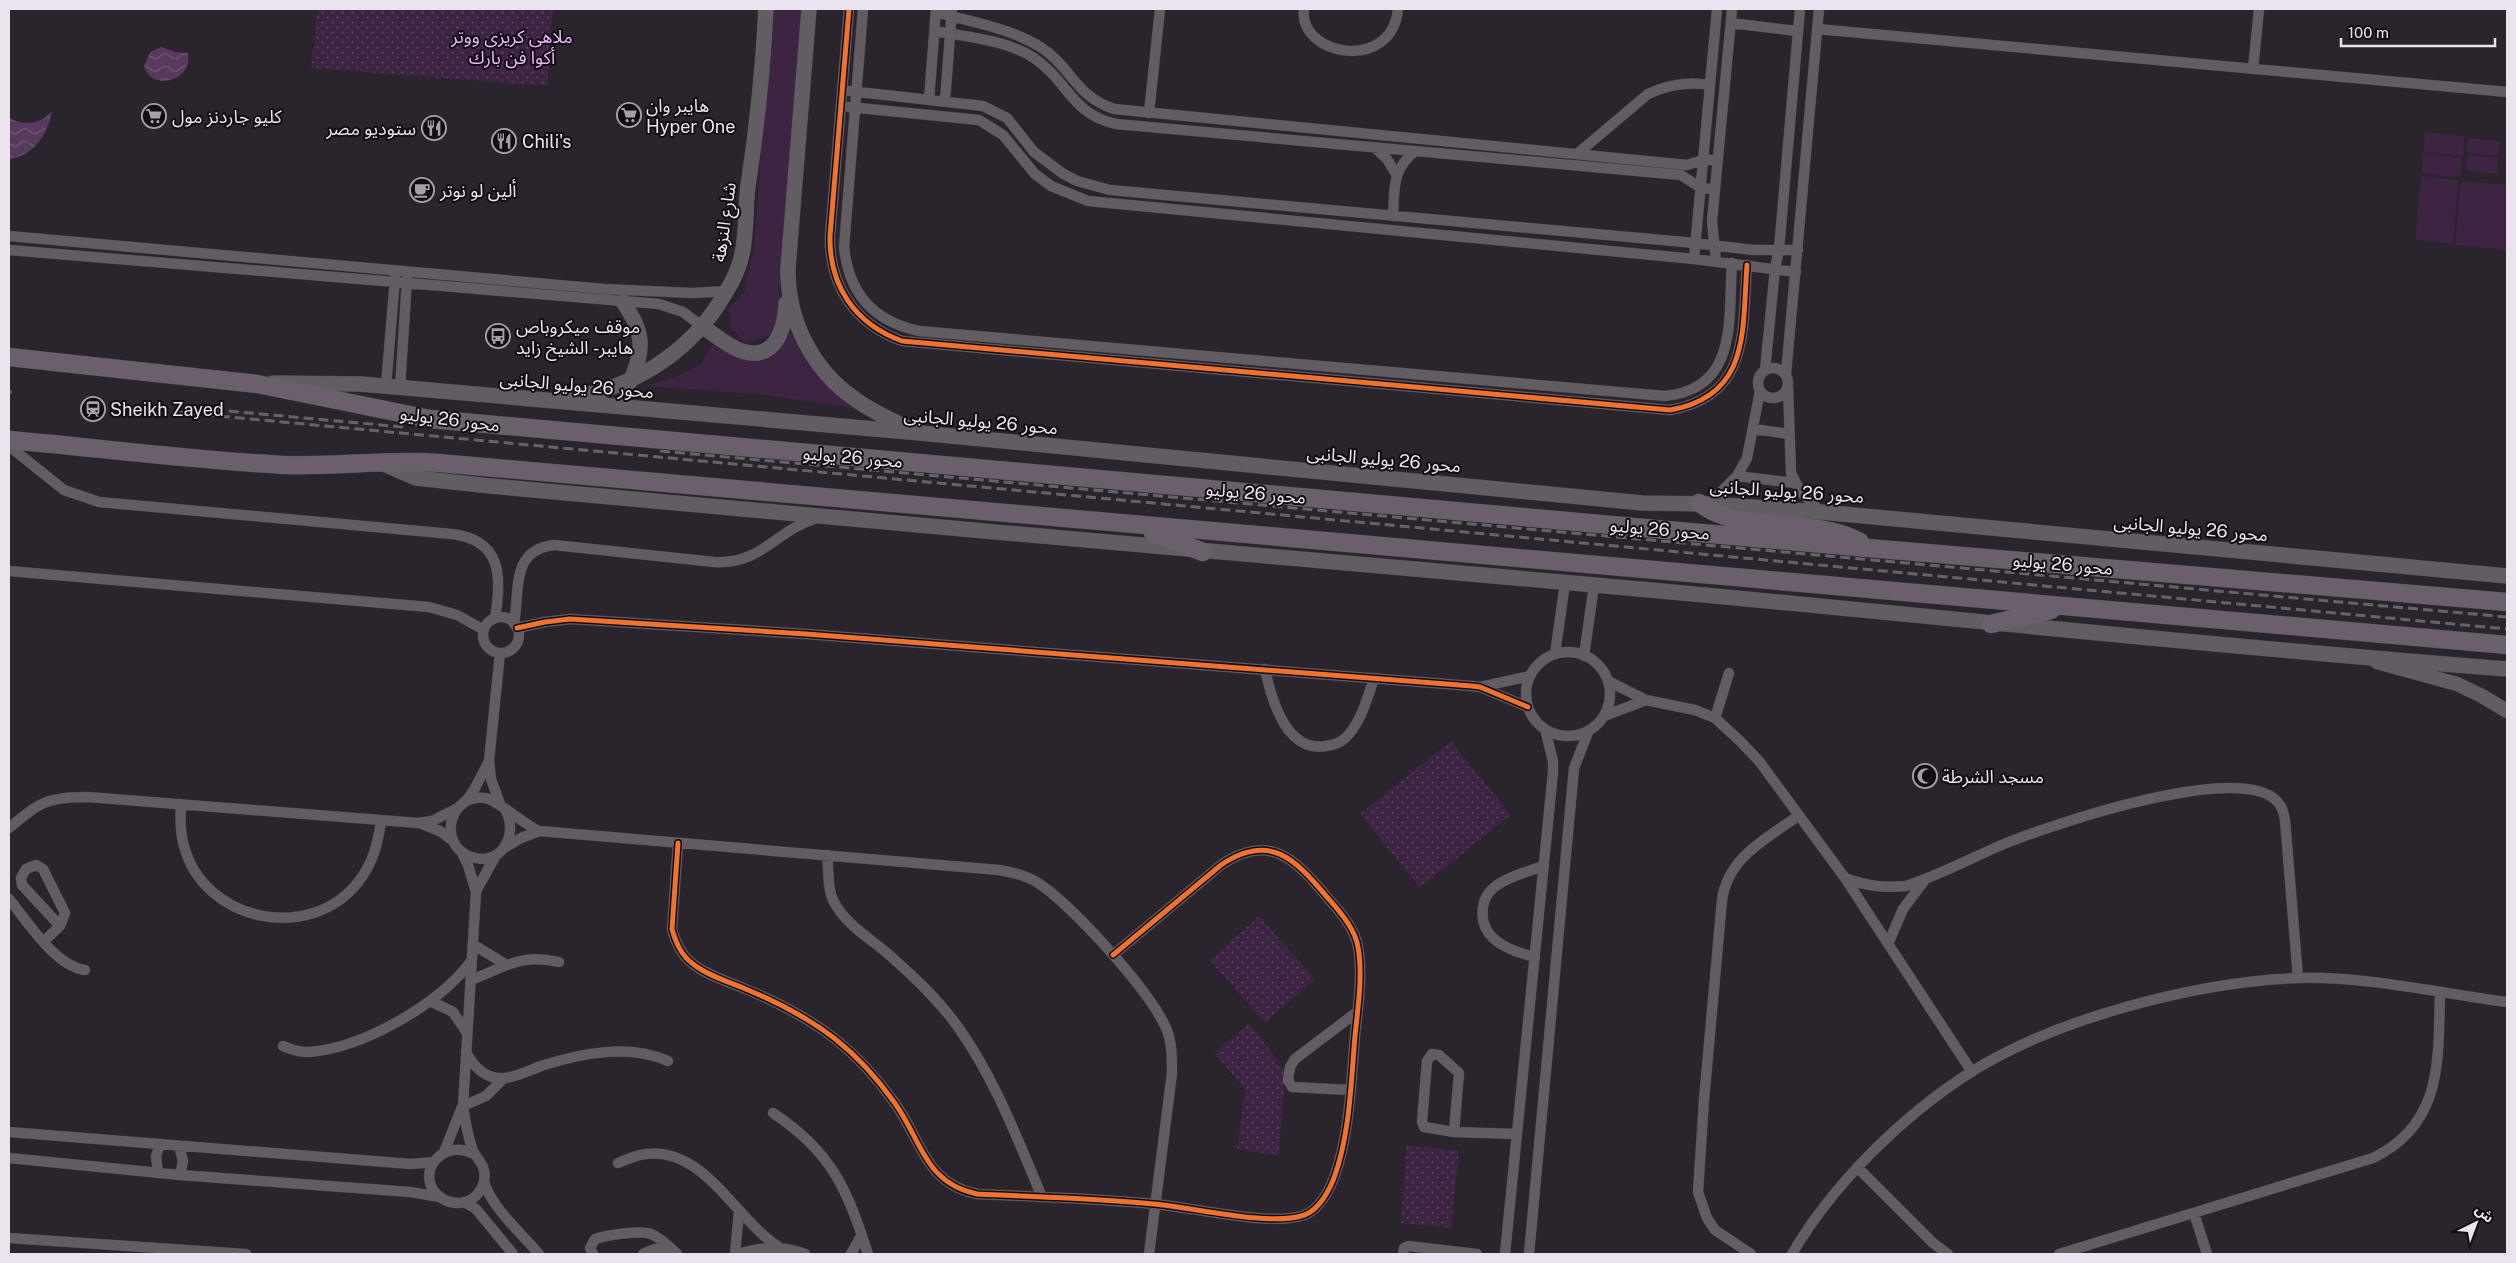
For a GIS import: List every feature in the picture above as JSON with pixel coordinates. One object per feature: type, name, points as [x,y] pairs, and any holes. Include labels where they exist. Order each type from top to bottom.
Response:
[{"type":"highway","name":"محور 26 يوليو","points":[[9,357],[257,384],[430,419],[1868,548],[2507,602]]},
{"type":"highway","points":[[9,440],[266,464],[322,465],[379,462],[439,462],[2507,645]]},
{"type":"highway","points":[[1704,504],[1719,516],[1835,532],[1868,548]]},
{"type":"highway","points":[[1134,525],[1203,552]]},
{"type":"highway","points":[[1991,624],[2067,607]]},
{"type":"main road","name":"شارع النزهة","points":[[560,402],[596,394],[630,382],[670,358],[703,327],[727,291],[742,253],[747,196],[756,134],[766,9]]},
{"type":"main road","points":[[703,327],[737,349],[748,352],[765,349],[779,338],[783,330],[809,9]]},
{"type":"main road","points":[[788,282],[791,306],[802,336],[829,376],[866,407],[920,434]]},
{"type":"main road","points":[[623,302],[639,332],[641,344],[640,360],[630,382]]},
{"type":"main road","name":"محور 26 يوليو الجانبى","points":[[257,384],[335,383],[393,387],[920,434],[1632,502],[1704,504],[1821,512],[2507,576]]},
{"type":"main road","points":[[379,462],[397,472],[426,480],[818,518],[1594,585],[1991,624],[2507,669]]},
{"type":"street","points":[[849,9],[830,236],[832,267],[843,295],[862,319],[888,336],[902,341],[1670,410],[1684,408],[1710,396],[1720,387],[1736,364],[1741,350],[1747,266]]},
{"type":"street","points":[[864,9],[844,247],[846,262],[853,284],[866,303],[884,318],[904,328],[919,331],[1665,396],[1693,390],[1705,383],[1722,360],[1726,347],[1732,264]]},
{"type":"street","points":[[1149,113],[1160,9]]},
{"type":"street","points":[[1304,9],[1307,25],[1315,36],[1330,47],[1349,52],[1368,48],[1384,38],[1392,29],[1398,9]]},
{"type":"street","points":[[1694,259],[1717,9]]},
{"type":"street","points":[[1716,261],[1712,221],[1732,9]]},
{"type":"street","points":[[1765,370],[1775,269],[1779,249],[1800,9]]},
{"type":"street","points":[[1819,9],[1786,374],[1791,473],[1795,483],[1821,512]]},
{"type":"street","points":[[2253,69],[2259,9]]},
{"type":"street","points":[[930,100],[936,10],[952,12],[1015,34],[1042,48],[1055,58],[1086,95],[1104,106],[1149,113],[1687,165],[1703,160],[1718,160]]},
{"type":"street","points":[[945,101],[952,12]]},
{"type":"street","points":[[1731,23],[1798,31]]},
{"type":"street","points":[[1817,29],[2507,92]]},
{"type":"street","points":[[935,31],[1023,51],[1048,69],[1077,105],[1101,120],[1126,125],[1681,175],[1701,188],[1715,189]]},
{"type":"street","points":[[1577,154],[1648,94],[1660,88],[1685,83],[1710,85]]},
{"type":"street","points":[[842,90],[983,106],[995,111],[1016,127],[1034,152],[1062,173],[1093,186],[1110,190],[1695,243],[1753,250],[1798,250]]},
{"type":"street","points":[[841,107],[978,120],[1003,135],[1028,167],[1051,186],[1069,195],[1088,201],[1716,261],[1796,272]]},
{"type":"street","points":[[1374,148],[1387,159],[1396,174],[1393,216]]},
{"type":"street","points":[[1396,174],[1415,151]]},
{"type":"street","points":[[9,236],[530,282],[668,292],[727,291]]},
{"type":"street","points":[[71,255],[72,242]]},
{"type":"street","points":[[9,250],[668,306],[683,312],[703,327]]},
{"type":"street","points":[[393,387],[396,269]]},
{"type":"street","points":[[393,387],[408,270]]},
{"type":"street","points":[[529,294],[530,282]]},
{"type":"street","points":[[902,341],[904,328]]},
{"type":"street","points":[[1704,504],[1737,476],[1747,458],[1760,391],[1759,377],[1765,370],[1774,367],[1786,374]]},
{"type":"street","points":[[1760,391],[1772,398],[1782,396],[1788,388]]},
{"type":"street","points":[[1754,429],[1789,434]]},
{"type":"street","points":[[9,446],[64,490],[99,502],[452,534],[474,539],[488,550],[496,567],[498,601],[495,618]]},
{"type":"street","points":[[1737,476],[1795,483]]},
{"type":"street","points":[[500,653],[514,647],[518,638],[516,626],[522,564],[531,552],[538,548],[554,545],[735,562],[755,555],[788,530],[818,518]]},
{"type":"street","points":[[9,571],[429,607],[457,614],[484,630]]},
{"type":"street","points":[[1554,654],[1565,583]]},
{"type":"street","points":[[1584,656],[1594,585]]},
{"type":"street","points":[[500,653],[486,645],[484,630],[488,622],[495,618],[506,618],[516,626],[570,620],[806,634],[1480,687],[1530,676]]},
{"type":"street","points":[[476,892],[511,833],[509,816],[502,807],[491,779],[488,762],[500,653]]},
{"type":"street","points":[[1604,716],[1610,693],[1608,681],[1602,670],[1584,656],[1574,653],[1554,654],[1540,663],[1530,676],[1526,692],[1528,707],[1532,716],[1545,729],[1560,735],[1575,735],[1589,730],[1604,716],[1646,700]]},
{"type":"street","points":[[2364,658],[2464,687],[2507,711]]},
{"type":"street","points":[[1264,669],[1273,701],[1286,726],[1295,737],[1314,747],[1337,744],[1349,735],[1359,718],[1374,678]]},
{"type":"street","points":[[1715,718],[1729,673]]},
{"type":"street","points":[[1608,681],[1646,700],[1695,710],[1715,718],[1759,761],[1844,878],[1972,1072]]},
{"type":"street","points":[[1480,687],[1528,707]]},
{"type":"street","points":[[1505,1254],[1553,772],[1553,761],[1545,729]]},
{"type":"street","points":[[1529,1254],[1574,768],[1589,730]]},
{"type":"street","points":[[418,823],[445,816],[457,809],[474,790],[488,762]]},
{"type":"street","points":[[1844,878],[1864,886],[1885,888],[1906,886],[2033,833],[2132,802],[2205,789],[2253,789],[2266,794],[2280,804],[2285,820],[2298,978]]},
{"type":"street","points":[[9,828],[29,811],[53,798],[88,797],[418,823],[440,831],[453,841],[462,852],[468,864],[476,892],[463,1106],[474,1154],[483,1166],[484,1181],[490,1196],[539,1254]]},
{"type":"street","points":[[466,801],[483,798],[502,807],[539,831]]},
{"type":"street","points":[[180,804],[180,826],[184,847],[192,867],[205,884],[221,899],[239,910],[270,918],[305,916],[325,908],[344,897],[359,882],[371,863],[378,843],[381,821]]},
{"type":"street","points":[[453,841],[450,824],[457,809]]},
{"type":"street","points":[[1751,1254],[1715,1230],[1701,1206],[1698,1192],[1701,1130],[1722,900],[1728,877],[1745,854],[1798,816]]},
{"type":"street","points":[[462,852],[478,859],[500,852],[521,838],[539,831],[999,870],[1017,873],[1049,890],[1113,955],[1154,1008],[1166,1028],[1172,1050],[1172,1073],[1149,1254]]},
{"type":"street","points":[[678,843],[672,929],[675,943],[691,964],[779,1003],[808,1019],[845,1047],[885,1090],[902,1113],[930,1165],[945,1181],[955,1187],[977,1194],[1155,1204],[1275,1219],[1302,1216],[1311,1212],[1325,1196],[1337,1169],[1350,1090],[1357,1012],[1359,958],[1358,946],[1350,926],[1296,862],[1285,855],[1274,852],[1251,850],[1234,856],[1113,955]]},
{"type":"street","points":[[828,855],[832,899],[840,912],[922,985],[956,1024],[969,1043],[1000,1099],[1042,1197]]},
{"type":"street","points":[[44,941],[60,926],[65,913],[43,869],[36,866],[26,869],[21,878],[22,885],[60,926]]},
{"type":"street","points":[[1535,957],[1514,952],[1494,939],[1484,926],[1482,914],[1489,892],[1498,885],[1522,872],[1544,866]]},
{"type":"street","points":[[1888,944],[1903,909],[1926,879]]},
{"type":"street","points":[[9,899],[66,964],[85,970]]},
{"type":"street","points":[[474,944],[505,964]]},
{"type":"street","points":[[471,980],[505,964],[532,958],[559,962]]},
{"type":"street","points":[[283,1046],[308,1052],[327,1048],[380,1029],[430,1001],[453,983],[472,960]]},
{"type":"street","points":[[1792,1254],[1814,1220],[1857,1167],[1929,1103],[1972,1072],[2061,1030],[2126,1007],[2173,995],[2226,985],[2298,978],[2360,981],[2440,994],[2507,1002]]},
{"type":"street","points":[[2059,1254],[2373,1158],[2402,1140],[2414,1128],[2430,1097],[2438,1063],[2440,994]]},
{"type":"street","points":[[430,1001],[453,1012],[467,1033]]},
{"type":"street","points":[[1350,1090],[1292,1087],[1288,1080],[1290,1067],[1295,1059],[1357,1012]]},
{"type":"street","points":[[440,1197],[431,1184],[431,1169],[434,1162],[444,1152],[463,1106],[486,1096],[504,1078],[548,1064],[608,1052],[631,1051],[652,1054],[668,1061]]},
{"type":"street","points":[[466,1052],[471,1063],[480,1072],[504,1078]]},
{"type":"street","points":[[1454,1132],[1459,1073],[1439,1054],[1432,1054],[1427,1061],[1422,1122],[1427,1129],[1454,1132],[1517,1134]]},
{"type":"street","points":[[773,1113],[805,1137],[831,1167],[850,1201],[868,1254]]},
{"type":"street","points":[[9,1132],[411,1164],[434,1162]]},
{"type":"street","points":[[158,1173],[156,1162],[160,1144]]},
{"type":"street","points":[[179,1146],[183,1161],[180,1176]]},
{"type":"street","points":[[444,1152],[459,1149],[474,1154]]},
{"type":"street","points":[[618,1163],[640,1155],[660,1154],[680,1160],[713,1181],[761,1235],[780,1247],[806,1254]]},
{"type":"street","points":[[9,1158],[180,1176],[410,1192],[440,1197],[456,1203],[464,1202],[477,1194],[484,1181]]},
{"type":"street","points":[[1857,1167],[1933,1243],[1948,1254]]},
{"type":"street","points":[[464,1202],[476,1209],[513,1254]]},
{"type":"street","points":[[739,1211],[736,1254],[755,1249],[780,1247]]},
{"type":"street","points":[[2194,1213],[2207,1254]]},
{"type":"street","points":[[593,1254],[590,1248],[592,1242],[598,1238],[614,1235],[650,1234],[665,1249]]},
{"type":"street","points":[[851,1254],[861,1236]]},
{"type":"street","points":[[9,1238],[246,1254]]},
{"type":"street","points":[[1403,1254],[1406,1246],[1439,1252],[1477,1254]]},
{"type":"street","points":[[643,1254],[657,1248],[677,1254]]},
{"type":"green space","name":"ملاهى كريزى ووتر أكوا فن بارك","points":[[318,9],[553,9],[547,86],[311,68]]},
{"type":"green space","points":[[772,9],[802,9],[778,320],[777,326],[770,335],[758,340],[744,342],[732,329],[728,309],[744,293],[754,247]]},
{"type":"green space","points":[[2425,132],[2465,136],[2463,156],[2423,152]]},
{"type":"green space","points":[[2468,138],[2500,141],[2499,156],[2467,153]]},
{"type":"green space","points":[[2423,153],[2462,158],[2460,177],[2421,173]]},
{"type":"green space","points":[[2467,155],[2499,158],[2497,174],[2466,171]]},
{"type":"green space","points":[[2421,176],[2458,180],[2453,244],[2415,240]]},
{"type":"green space","points":[[2461,181],[2507,185],[2507,250],[2455,245]]},
{"type":"green space","points":[[792,330],[858,409],[766,395],[645,386],[679,376],[702,363],[712,345],[740,357],[770,359]]},
{"type":"green space","points":[[1451,741],[1511,815],[1420,888],[1360,814]]},
{"type":"green space","points":[[1259,916],[1315,979],[1265,1023],[1210,960]]},
{"type":"green space","points":[[1249,1023],[1285,1070],[1279,1156],[1237,1149],[1245,1089],[1214,1053]]},
{"type":"green space","points":[[1406,1146],[1459,1150],[1451,1228],[1401,1223]]},
{"type":"water","points":[[161,47],[176,52],[188,53],[188,62],[185,70],[171,80],[155,79],[148,74],[144,66],[150,52]]},
{"type":"water","points":[[52,111],[43,136],[33,149],[18,157],[9,159],[9,118],[15,121],[32,123],[47,116]]},
{"type":"railway","points":[[184,407],[403,427]]},
{"type":"railway","points":[[175,412],[2507,629]]},
{"type":"railway","points":[[660,451],[2507,617]]},
{"type":"cycle path","points":[[849,9],[830,236],[831,254],[834,271],[848,301],[871,324],[885,334],[902,341],[1670,410],[1696,402],[1716,391],[1729,375],[1737,357],[1742,336],[1747,265]]},
{"type":"cycle path","points":[[517,628],[570,619],[806,634],[1472,686],[1480,687],[1528,707]]},
{"type":"cycle path","points":[[678,843],[672,929],[677,944],[685,957],[705,972],[793,1011],[824,1031],[851,1052],[887,1093],[935,1170],[959,1188],[977,1194],[1132,1202],[1269,1219],[1307,1214],[1317,1206],[1329,1190],[1339,1161],[1347,1126],[1360,991],[1360,969],[1358,947],[1354,933],[1341,914],[1304,871],[1292,861],[1280,854],[1268,851],[1254,851],[1238,855],[1221,865],[1113,955]]},
{"type":"place","name":"هايبر وان Hyper One","points":[[629,115]]},
{"type":"place","name":"كليو جاردنز مول","points":[[154,116]]},
{"type":"place","name":"ستوديو مصر","points":[[434,128]]},
{"type":"place","name":"Chili's","points":[[504,141]]},
{"type":"place","name":"ألين لو نوتر","points":[[422,190]]},
{"type":"place","name":"موقف ميكروباص هايبر - الشيخ زايد","points":[[498,336]]},
{"type":"place","name":"Sheikh Zayed","points":[[93,409]]},
{"type":"place","name":"مسجد الشرطة","points":[[1925,776]]}]
